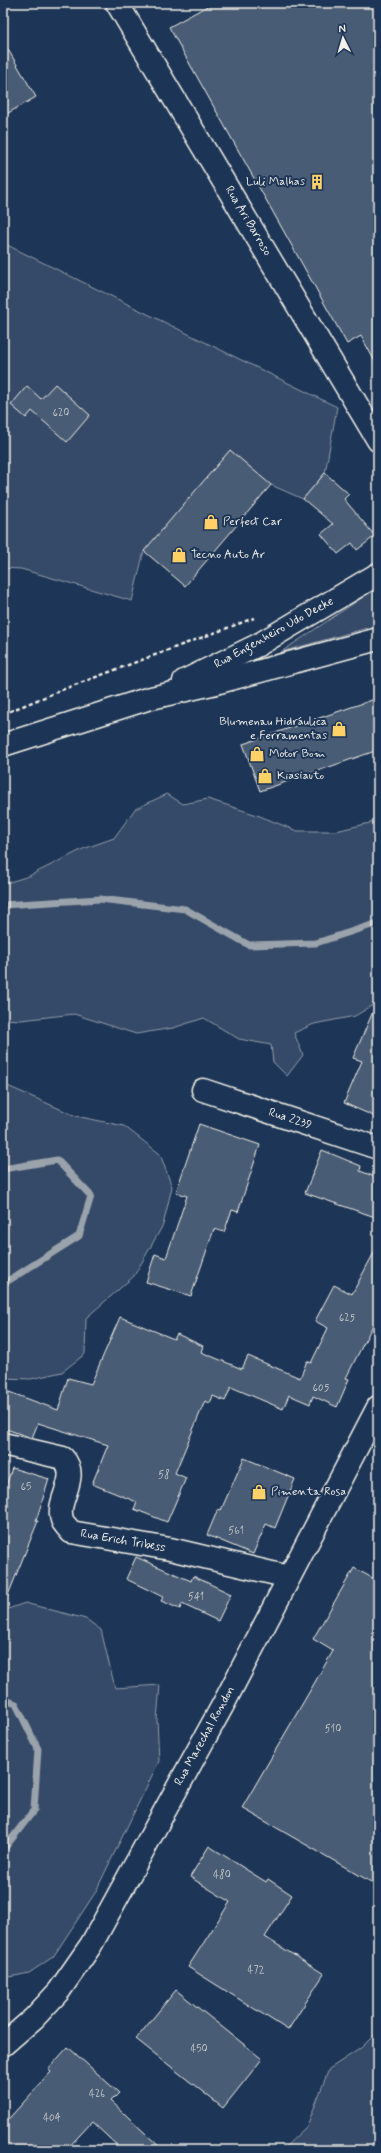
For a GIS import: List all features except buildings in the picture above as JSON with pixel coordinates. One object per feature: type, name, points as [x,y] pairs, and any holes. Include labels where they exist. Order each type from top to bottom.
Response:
[{"type":"main road","name":"Rua Ari Barroso","points":[[117,3],[378,440]]},
{"type":"main road","name":"Rua Engenheiro Udo Deeke","points":[[147,699],[258,645],[378,574]]},
{"type":"main road","name":"Rua Engenheiro Udo Deeke","points":[[3,745],[147,699],[216,683],[378,639]]},
{"type":"main road","name":"Rua 2239","points":[[203,1090],[378,1148]]},
{"type":"main road","name":"Rua Marechal Rondon","points":[[3,2045],[34,2018],[59,1991],[91,1945],[224,1703],[378,1407]]},
{"type":"main road","name":"Rua Erich Tribess","points":[[3,1444],[63,1458],[69,1465],[70,1474],[62,1505],[63,1521],[71,1532],[170,1549],[289,1577]]},
{"type":"path","points":[[3,714],[259,616]]},
{"type":"shaded area","points":[[3,243],[337,407],[325,473],[303,499],[271,485],[144,551],[132,601],[21,569],[3,568]]},
{"type":"shaded area","points":[[378,587],[378,625],[281,652]]},
{"type":"shaded area","points":[[167,794],[183,804],[208,799],[257,815],[297,831],[336,831],[378,821],[378,1002],[355,1016],[314,1024],[294,1033],[303,1055],[287,1076],[273,1062],[271,1045],[239,1039],[204,1018],[173,1028],[136,1034],[74,1014],[21,1020],[3,1019],[3,884],[29,876],[83,849],[114,838],[135,809]]},
{"type":"shaded area","points":[[3,1084],[76,1116],[124,1126],[160,1154],[172,1187],[163,1225],[134,1276],[86,1318],[85,1354],[62,1372],[31,1379],[3,1378]]},
{"type":"shaded area","points":[[25,1603],[86,1619],[101,1630],[115,1688],[160,1685],[157,1719],[159,1761],[95,1893],[53,1957],[29,1973],[10,1977],[3,1973],[3,1607],[8,1609]]},
{"type":"shaded area","points":[[378,2031],[378,2150],[282,2150],[307,2126],[329,2069],[361,2048]]},
{"type":"waterway","points":[[3,905],[100,899],[185,909],[249,945],[316,943],[378,923]]},
{"type":"waterway","points":[[3,1169],[57,1160],[91,1196],[79,1236],[3,1284]]},
{"type":"waterway","points":[[3,1699],[16,1704],[38,1749],[34,1810],[3,1850]]},
{"type":"place","name":"Luli Malhas","points":[[317,182]]},
{"type":"place","name":"Perfect Car","points":[[211,522]]},
{"type":"place","name":"Tecno Auto Ar","points":[[179,555]]},
{"type":"place","name":"Blumenau Hidráulica e Ferramentas","points":[[339,729]]},
{"type":"place","name":"Motor Bom","points":[[257,754]]},
{"type":"place","name":"Kiasiauto","points":[[265,776]]},
{"type":"place","name":"Pimenta Rosa","points":[[259,1492]]}]
